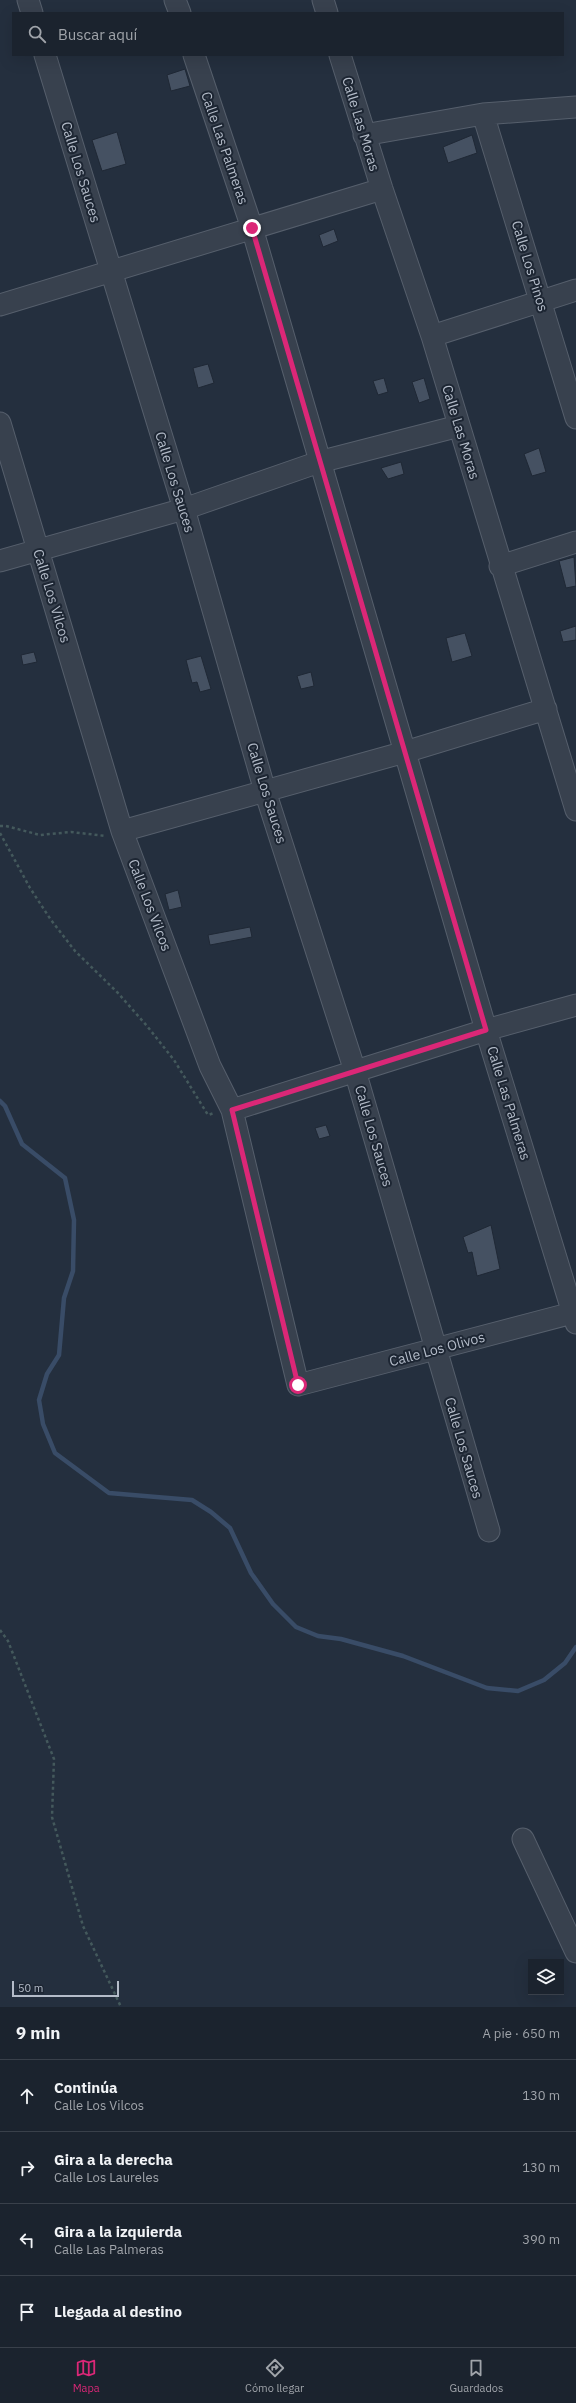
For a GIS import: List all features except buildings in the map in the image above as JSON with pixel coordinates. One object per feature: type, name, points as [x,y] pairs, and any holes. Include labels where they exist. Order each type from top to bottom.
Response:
[{"type":"street","points":[[28,0],[32,12]]},
{"type":"street","points":[[175,0],[180,12]]},
{"type":"street","points":[[323,0],[327,12]]},
{"type":"street","name":"Calle Los Sauces","points":[[45,56],[184,509],[265,792],[356,1071],[489,1531]]},
{"type":"street","name":"Calle Las Palmeras","points":[[194,56],[252,228],[319,462],[486,1030],[575,1316]]},
{"type":"street","name":"Calle Las Moras","points":[[340,56],[364,135],[432,336],[460,426],[500,566],[546,709],[576,810]]},
{"type":"street","points":[[364,135],[483,114],[576,107]]},
{"type":"street","name":"Calle Los Pinos","points":[[483,114],[576,418]]},
{"type":"street","points":[[0,305],[382,189]]},
{"type":"street","points":[[432,336],[576,290]]},
{"type":"street","name":"Calle Los Vilcos","points":[[0,423],[122,831],[210,1066],[232,1110],[298,1385]]},
{"type":"street","points":[[0,561],[184,509],[319,462],[460,426]]},
{"type":"street","points":[[500,566],[576,542]]},
{"type":"street","points":[[122,831],[405,752],[546,709]]},
{"type":"street","points":[[232,1110],[486,1030],[576,1005]]},
{"type":"street","name":"Calle Los Olivos","points":[[298,1385],[436,1349],[575,1316]]},
{"type":"street","points":[[523,1839],[576,1952]]},
{"type":"path","points":[[0,826],[6,826],[40,835],[71,832],[107,836],[122,831]]},
{"type":"path","points":[[0,833],[30,888],[51,920],[75,951],[118,992],[147,1026],[177,1065],[208,1115],[232,1110]]},
{"type":"path","points":[[0,1630],[8,1641],[54,1760],[52,1817],[83,1926],[121,2007]]},
{"type":"waterway","points":[[0,1101],[5,1106],[22,1144],[65,1178],[74,1220],[73,1271],[64,1298],[59,1355],[47,1374],[39,1400],[43,1424],[55,1453],[109,1493],[192,1500],[211,1512],[230,1528],[251,1573],[273,1604],[296,1627],[318,1636],[341,1639],[403,1656],[487,1688],[518,1691],[544,1680],[565,1663],[576,1647]]},
{"type":"route","points":[[252,228],[319,462],[486,1030],[232,1110],[298,1385]]}]
